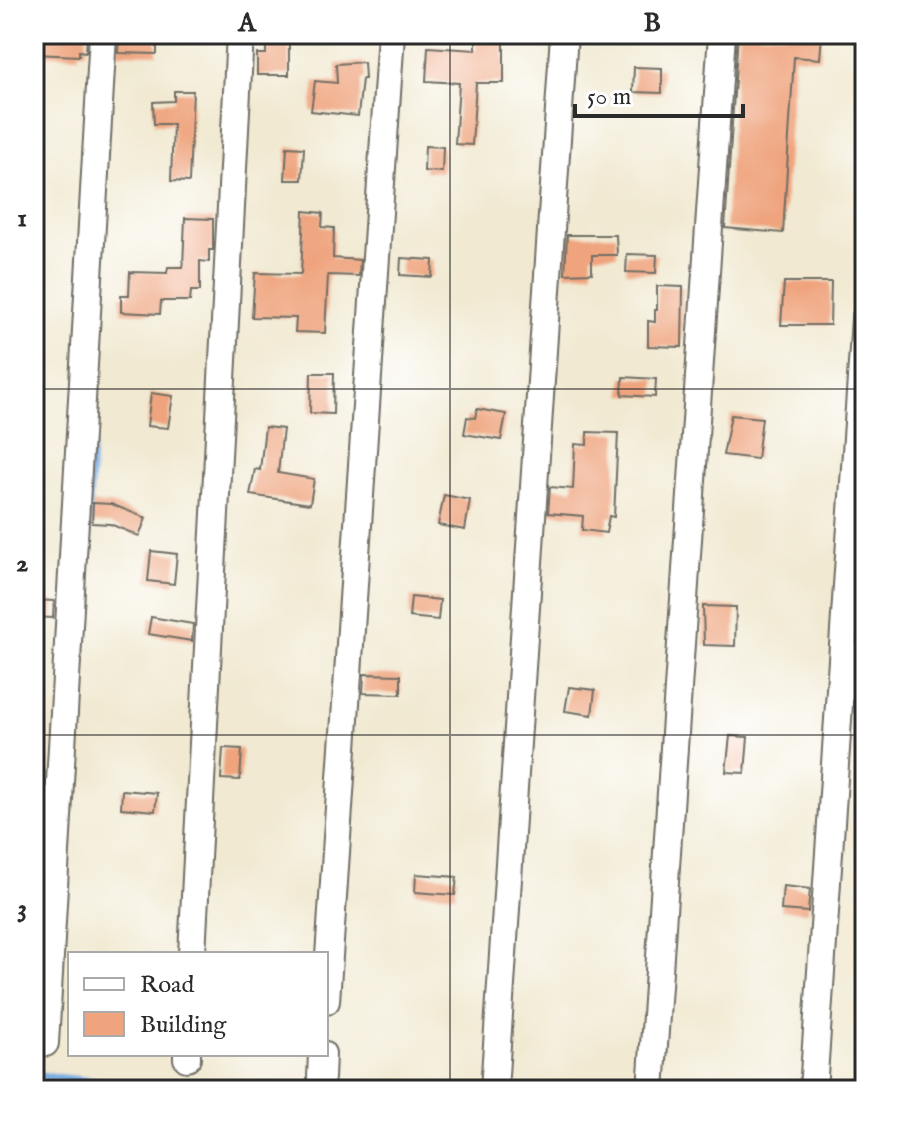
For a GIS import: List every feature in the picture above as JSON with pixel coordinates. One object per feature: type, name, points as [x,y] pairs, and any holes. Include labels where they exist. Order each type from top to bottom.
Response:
[{"type":"street","points":[[45,1043],[103,34]]},
{"type":"street","points":[[192,952],[240,34]]},
{"type":"street","points":[[328,971],[391,34]]},
{"type":"street","points":[[494,1090],[564,34]]},
{"type":"street","points":[[651,1090],[722,34]]},
{"type":"street","points":[[813,1090],[865,319]]},
{"type":"building","points":[[35,34],[87,34],[86,52],[79,51],[79,56],[34,54]]},
{"type":"building","points":[[119,34],[157,34],[157,54],[118,53]]},
{"type":"building","points":[[270,34],[289,34],[289,75],[257,75],[257,54],[266,54]]},
{"type":"building","points":[[476,34],[504,34],[504,83],[476,83],[472,145],[455,144],[459,83],[426,81],[428,47],[476,50]]},
{"type":"building","points":[[738,34],[822,34],[820,59],[794,57],[783,233],[725,228]]},
{"type":"building","points":[[364,62],[365,79],[362,79],[358,116],[311,111],[315,81],[337,83],[336,64]]},
{"type":"building","points":[[634,67],[662,68],[662,93],[633,92]]},
{"type":"building","points":[[174,91],[193,91],[189,182],[171,181],[173,124],[154,124],[153,102],[174,101]]},
{"type":"building","points":[[425,146],[443,147],[442,172],[424,171]]},
{"type":"building","points":[[287,147],[304,148],[302,180],[285,180]]},
{"type":"building","points":[[304,211],[323,213],[322,227],[334,228],[333,258],[360,260],[359,276],[328,275],[325,333],[295,332],[296,318],[252,317],[255,273],[301,274]]},
{"type":"building","points":[[185,218],[213,219],[213,250],[209,250],[209,262],[200,261],[200,291],[191,291],[190,301],[161,301],[160,314],[121,312],[121,295],[129,295],[130,272],[167,273],[168,267],[183,267]]},
{"type":"building","points":[[567,235],[616,235],[617,255],[592,255],[592,273],[565,274]]},
{"type":"building","points":[[627,254],[657,255],[656,273],[626,272]]},
{"type":"building","points":[[401,258],[433,260],[432,277],[400,275]]},
{"type":"building","points":[[784,282],[831,282],[830,325],[781,325]]},
{"type":"building","points":[[657,286],[683,287],[682,347],[648,346],[648,321],[655,322]]},
{"type":"building","points":[[311,373],[334,373],[333,414],[310,413]]},
{"type":"building","points":[[623,377],[656,379],[655,397],[622,395]]},
{"type":"building","points":[[151,393],[173,396],[168,428],[147,426]]},
{"type":"building","points":[[477,409],[506,414],[501,440],[464,434],[467,417],[475,418]]},
{"type":"building","points":[[731,415],[762,418],[757,459],[723,455]]},
{"type":"building","points":[[265,427],[283,429],[278,473],[314,479],[310,504],[250,495],[255,469],[260,470]]},
{"type":"building","points":[[587,432],[618,433],[614,517],[609,516],[606,533],[582,530],[583,516],[548,513],[550,487],[573,489],[575,444],[587,445]]},
{"type":"building","points":[[444,495],[470,500],[465,530],[438,525]]},
{"type":"building","points":[[93,503],[111,504],[146,518],[139,536],[110,524],[92,523]]},
{"type":"building","points":[[151,551],[177,554],[174,584],[148,581]]},
{"type":"building","points":[[411,597],[440,600],[438,620],[409,617]]},
{"type":"building","points":[[34,600],[54,601],[53,618],[34,617]]},
{"type":"building","points":[[703,606],[736,607],[735,646],[704,645]]},
{"type":"building","points":[[151,617],[193,624],[192,641],[148,634]]},
{"type":"building","points":[[364,674],[401,675],[401,694],[363,693]]},
{"type":"building","points":[[569,687],[595,690],[592,715],[565,711]]},
{"type":"building","points":[[730,736],[748,737],[745,773],[726,772]]},
{"type":"building","points":[[223,748],[242,749],[240,780],[221,779]]},
{"type":"building","points":[[122,790],[157,793],[155,811],[121,808]]},
{"type":"building","points":[[416,874],[457,877],[455,895],[415,892]]},
{"type":"building","points":[[783,886],[810,889],[808,912],[781,910]]},
{"type":"waterway","points":[[862,314],[865,276]]},
{"type":"waterway","points":[[87,543],[93,428]]},
{"type":"waterway","points":[[34,1075],[180,1090]]}]
